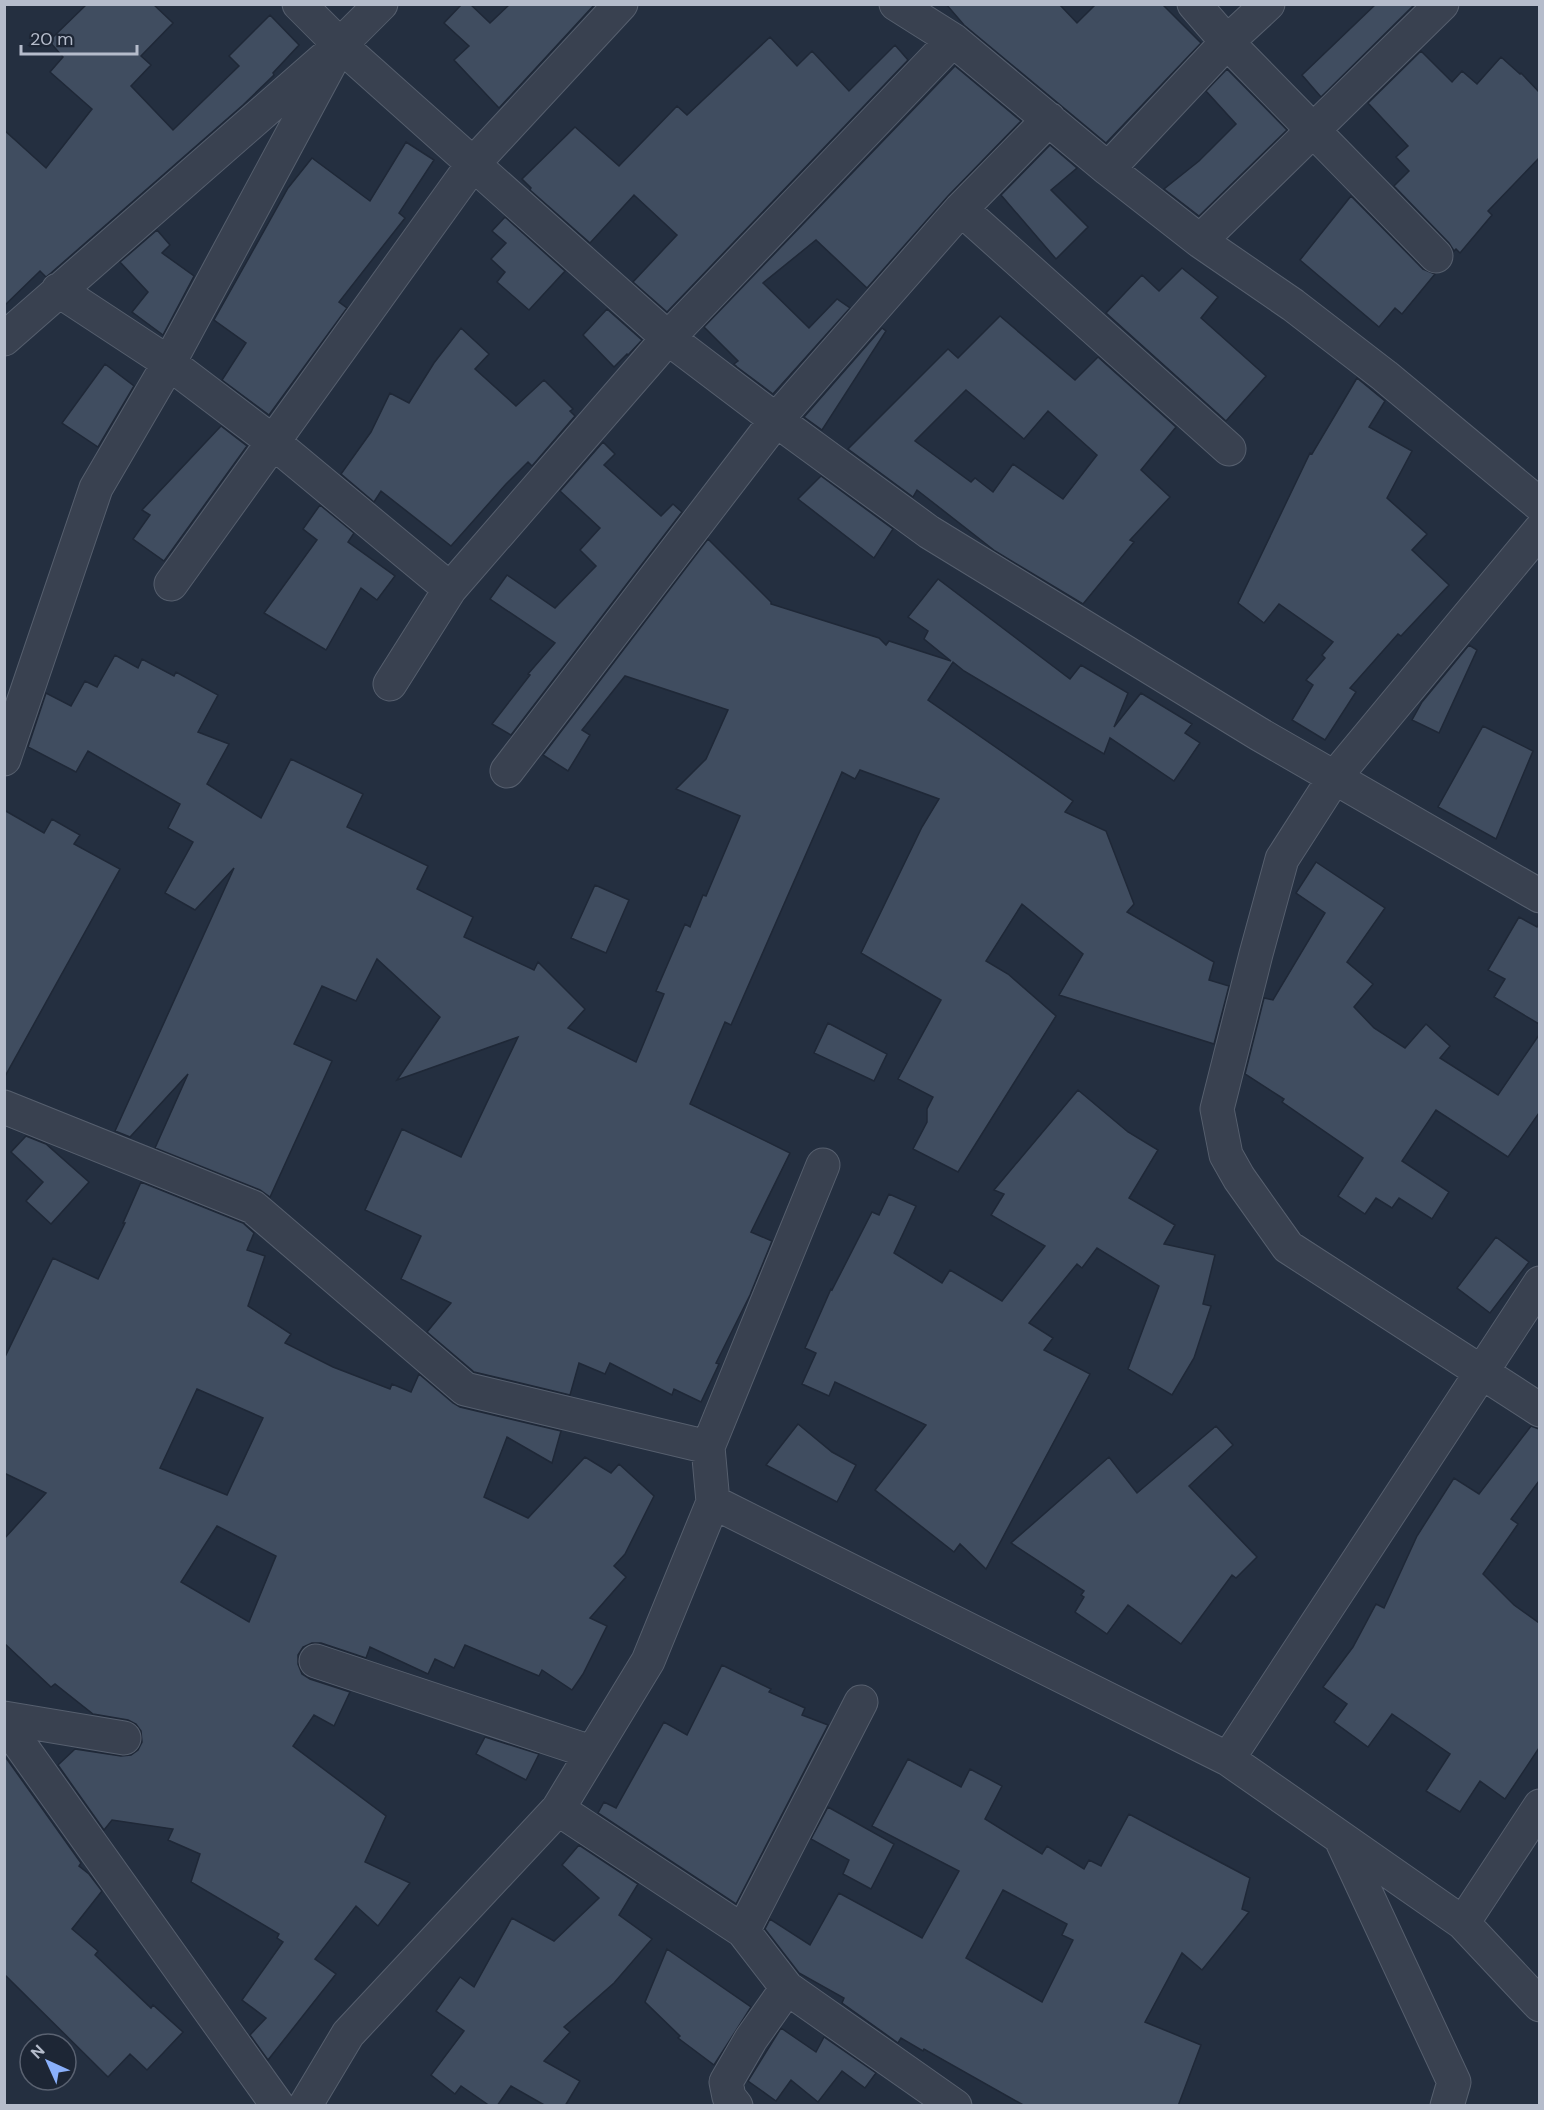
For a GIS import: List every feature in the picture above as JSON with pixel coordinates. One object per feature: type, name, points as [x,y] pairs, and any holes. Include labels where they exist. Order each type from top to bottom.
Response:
[{"type":"street","points":[[299,4],[340,45],[668,338],[928,532],[1334,778],[1539,896]]},
{"type":"street","points":[[4,339],[340,45],[381,4]]},
{"type":"street","points":[[171,584],[473,164],[621,4]]},
{"type":"street","points":[[896,4],[954,40],[1108,169],[1200,241],[1293,305],[1385,376],[1539,505]]},
{"type":"street","points":[[1194,4],[1227,42],[1436,256]]},
{"type":"street","points":[[1108,169],[1227,42],[1268,4]]},
{"type":"street","points":[[1200,241],[1442,4]]},
{"type":"street","points":[[390,684],[450,589],[668,338],[954,40]]},
{"type":"street","points":[[4,759],[96,488],[169,363],[340,45]]},
{"type":"street","points":[[507,771],[776,420],[961,209],[1048,119]]},
{"type":"street","points":[[961,209],[1228,449]]},
{"type":"street","points":[[58,290],[169,363],[273,442],[450,589]]},
{"type":"street","points":[[1539,530],[1334,778],[1282,859],[1217,1109],[1226,1155],[1239,1178],[1288,1247],[1539,1410]]},
{"type":"street","points":[[4,1107],[253,1207],[465,1389],[708,1448]]},
{"type":"street","points":[[305,2106],[348,2034],[558,1809],[648,1661],[713,1502],[708,1448],[823,1165]]},
{"type":"street","points":[[1228,1759],[1539,1283]]},
{"type":"street","points":[[713,1502],[1228,1759],[1463,1923],[1539,2005]]},
{"type":"street","points":[[316,1660],[591,1752]]},
{"type":"street","points":[[743,1931],[861,1702]]},
{"type":"street","points":[[4,1720],[124,1738]]},
{"type":"street","points":[[4,1720],[278,2106]]},
{"type":"street","points":[[1463,1923],[1539,1806]]},
{"type":"street","points":[[558,1809],[743,1931],[786,1988],[955,2106]]},
{"type":"street","points":[[1341,1838],[1454,2082],[1447,2106]]},
{"type":"street","points":[[736,2106],[729,2097],[726,2082],[751,2039],[786,1988]]},
{"type":"building","points":[[87,4],[153,4],[173,23],[141,56],[151,65],[131,86],[173,130],[239,66],[229,56],[270,15],[299,45],[273,73],[274,75],[243,105],[51,273],[46,277],[40,271],[4,306],[4,130],[46,168],[92,109],[50,72],[63,57],[49,41]]},
{"type":"building","points":[[462,4],[470,4],[490,23],[510,4],[595,4],[499,108],[454,60],[469,46],[444,23]]},
{"type":"building","points":[[946,4],[1059,4],[1077,23],[1096,4],[1162,4],[1201,43],[1106,143],[964,25]]},
{"type":"building","points":[[1376,4],[1415,4],[1321,97],[1302,75]]},
{"type":"building","points":[[770,37],[797,66],[812,51],[849,91],[895,45],[908,60],[667,312],[633,282],[677,235],[634,195],[590,243],[530,190],[531,188],[522,179],[575,127],[619,166],[677,106],[687,115]]},
{"type":"building","points":[[1421,51],[1452,82],[1462,71],[1477,84],[1501,57],[1539,92],[1539,158],[1488,211],[1492,215],[1460,253],[1456,249],[1454,251],[1394,186],[1409,171],[1396,157],[1408,146],[1368,103]]},
{"type":"building","points":[[955,66],[1021,121],[948,196],[867,288],[816,240],[763,283],[809,328],[837,299],[850,308],[773,394],[737,367],[734,364],[738,361],[704,327]]},
{"type":"building","points":[[1227,69],[1287,130],[1199,216],[1164,189],[1199,161],[1236,124],[1206,91]]},
{"type":"building","points":[[406,142],[434,160],[399,213],[405,218],[339,302],[347,308],[269,415],[222,380],[246,343],[214,320],[288,188],[312,158],[370,201]]},
{"type":"building","points":[[1050,145],[1077,168],[1051,190],[1088,227],[1056,259],[1001,195]]},
{"type":"building","points":[[1351,196],[1423,269],[1435,274],[1402,314],[1395,308],[1379,327],[1300,260]]},
{"type":"building","points":[[505,217],[565,271],[529,310],[497,282],[505,272],[491,259],[506,243],[492,231]]},
{"type":"building","points":[[157,230],[170,245],[162,253],[194,276],[163,335],[132,312],[148,292],[120,262]]},
{"type":"building","points":[[1182,268],[1218,297],[1201,318],[1266,376],[1226,421],[1106,313],[1142,275],[1159,291]]},
{"type":"building","points":[[607,309],[642,340],[614,367],[583,335]]},
{"type":"building","points":[[1000,316],[1075,380],[1098,357],[1176,427],[1141,470],[1170,497],[1130,540],[1134,542],[1083,604],[995,551],[917,490],[913,497],[848,449],[948,349],[958,358]],"holes":[[[966,390],[1024,439],[1048,411],[1097,455],[1063,499],[1013,464],[993,492],[975,478],[971,482],[915,441]]]},
{"type":"building","points":[[461,328],[489,354],[475,369],[516,406],[544,380],[573,409],[570,411],[575,416],[532,466],[528,462],[451,546],[381,491],[374,502],[341,474],[371,432],[390,393],[409,403],[434,363]]},
{"type":"building","points":[[882,328],[886,331],[822,430],[804,417]]},
{"type":"building","points":[[105,364],[134,386],[98,447],[62,423]]},
{"type":"building","points":[[1357,378],[1385,401],[1369,427],[1412,451],[1387,498],[1427,534],[1412,550],[1449,585],[1401,636],[1398,634],[1350,688],[1356,692],[1325,740],[1292,720],[1313,685],[1306,680],[1325,658],[1322,655],[1333,642],[1279,604],[1264,623],[1238,603],[1310,453],[1312,454]]},
{"type":"building","points":[[221,426],[247,446],[164,561],[133,539],[150,515],[142,510]]},
{"type":"building","points":[[603,442],[615,454],[604,465],[661,516],[673,504],[682,512],[511,735],[492,724],[530,675],[528,674],[555,643],[490,599],[507,575],[555,608],[596,566],[580,550],[600,528],[560,491]]},
{"type":"building","points":[[821,476],[893,529],[874,558],[798,499]]},
{"type":"building","points":[[320,505],[354,533],[348,542],[395,576],[377,600],[361,588],[326,650],[264,613],[317,540],[303,529]]},
{"type":"building","points":[[708,539],[771,604],[879,638],[886,645],[889,641],[951,661],[924,639],[928,631],[908,617],[938,579],[1070,679],[1081,665],[1128,693],[1114,727],[1141,693],[1192,724],[1185,733],[1200,743],[1174,781],[1110,738],[1104,754],[964,671],[953,662],[928,700],[1073,801],[1065,812],[1106,831],[1134,904],[1127,912],[1214,962],[1209,980],[1229,986],[1214,1044],[1059,995],[1083,954],[1022,904],[986,961],[1008,974],[1056,1016],[958,1172],[913,1149],[927,1122],[927,1109],[933,1097],[898,1079],[941,1000],[861,953],[922,827],[939,799],[860,770],[855,779],[842,772],[731,1025],[725,1022],[690,1104],[790,1153],[751,1232],[772,1241],[750,1295],[716,1363],[719,1364],[701,1402],[674,1389],[672,1395],[610,1363],[605,1374],[579,1363],[570,1395],[474,1372],[427,1332],[451,1303],[401,1279],[421,1236],[365,1210],[402,1129],[461,1157],[518,1037],[397,1080],[440,1017],[377,959],[356,1001],[322,986],[294,1044],[332,1061],[270,1197],[260,1190],[155,1148],[188,1074],[130,1137],[115,1131],[234,868],[195,910],[165,893],[193,842],[168,828],[180,804],[88,751],[76,772],[28,747],[46,693],[71,706],[85,681],[97,687],[115,655],[138,668],[142,659],[174,676],[176,672],[218,695],[198,732],[229,744],[207,784],[261,818],[291,759],[363,794],[347,827],[428,866],[417,889],[473,917],[464,937],[534,970],[538,962],[585,1009],[568,1028],[636,1062],[664,994],[656,991],[685,924],[690,927],[703,895],[706,896],[740,816],[676,789],[706,759],[728,710],[625,676],[582,730],[590,735],[568,771],[543,755]]},
{"type":"building","points":[[1469,645],[1477,650],[1439,733],[1412,720],[1422,702]]},
{"type":"building","points":[[1483,726],[1533,751],[1496,839],[1438,807]]},
{"type":"building","points":[[4,810],[44,833],[52,819],[80,835],[74,844],[120,869],[4,1078]]},
{"type":"building","points":[[1316,862],[1385,908],[1347,962],[1373,984],[1354,1007],[1374,1028],[1405,1048],[1426,1024],[1450,1046],[1440,1058],[1498,1095],[1539,1035],[1539,1113],[1508,1157],[1436,1110],[1402,1161],[1449,1192],[1432,1219],[1399,1198],[1392,1208],[1376,1198],[1365,1214],[1338,1196],[1363,1158],[1282,1102],[1284,1099],[1245,1074],[1264,998],[1273,1000],[1325,913],[1296,893]]},
{"type":"building","points":[[595,885],[629,900],[606,953],[571,938]]},
{"type":"building","points":[[1519,917],[1537,927],[1539,923],[1539,1024],[1494,997],[1505,979],[1488,970]]},
{"type":"building","points":[[828,1023],[887,1054],[874,1081],[814,1053]]},
{"type":"building","points":[[1078,1090],[1128,1132],[1158,1150],[1129,1198],[1175,1225],[1164,1244],[1215,1255],[1203,1304],[1211,1306],[1194,1358],[1172,1395],[1128,1369],[1159,1286],[1097,1248],[1082,1268],[1077,1264],[1029,1323],[1053,1338],[1044,1350],[1090,1374],[986,1569],[960,1544],[954,1552],[875,1490],[926,1425],[835,1382],[829,1396],[802,1384],[816,1353],[805,1348],[831,1289],[872,1212],[879,1215],[889,1194],[916,1206],[894,1253],[942,1283],[950,1270],[1002,1301],[1045,1246],[991,1215],[1004,1194],[994,1190]]},
{"type":"building","points":[[26,1136],[46,1144],[89,1182],[51,1224],[26,1201],[43,1182],[11,1152]]},
{"type":"building","points":[[141,1182],[243,1223],[254,1233],[247,1250],[265,1256],[248,1306],[291,1334],[285,1343],[333,1367],[390,1389],[392,1384],[411,1392],[419,1374],[460,1407],[561,1431],[552,1463],[507,1437],[484,1497],[528,1518],[585,1457],[611,1473],[619,1464],[654,1496],[625,1554],[614,1566],[626,1577],[590,1618],[607,1626],[583,1674],[572,1690],[542,1670],[539,1676],[465,1645],[454,1668],[435,1659],[428,1674],[370,1647],[366,1658],[321,1643],[312,1643],[303,1647],[298,1655],[298,1664],[302,1674],[310,1679],[350,1692],[334,1726],[314,1715],[293,1746],[386,1816],[365,1862],[410,1883],[378,1926],[356,1906],[315,1959],[336,1974],[268,2060],[250,2035],[266,2018],[242,2000],[283,1942],[277,1938],[279,1934],[191,1882],[200,1854],[168,1840],[173,1829],[112,1820],[104,1830],[58,1765],[75,1749],[121,1756],[131,1755],[138,1750],[142,1742],[141,1731],[136,1724],[128,1720],[93,1714],[55,1684],[51,1687],[4,1643],[4,1539],[46,1493],[4,1473],[4,1359],[53,1258],[98,1279],[125,1223],[123,1223]],"holes":[[[197,1389],[263,1418],[227,1495],[160,1468]],[[217,1526],[276,1556],[249,1622],[181,1582]]]},
{"type":"building","points":[[1496,1237],[1529,1262],[1490,1313],[1457,1288]]},
{"type":"building","points":[[798,1424],[832,1452],[856,1465],[837,1502],[766,1465]]},
{"type":"building","points":[[1216,1426],[1233,1445],[1189,1486],[1257,1557],[1236,1578],[1232,1575],[1181,1644],[1128,1605],[1107,1634],[1075,1612],[1084,1597],[1081,1595],[1084,1591],[1011,1543],[1109,1457],[1137,1493]]},
{"type":"building","points":[[1531,1426],[1539,1429],[1539,1481],[1511,1519],[1518,1524],[1483,1574],[1514,1605],[1539,1623],[1539,1748],[1505,1799],[1480,1781],[1460,1812],[1426,1791],[1450,1754],[1392,1714],[1368,1747],[1334,1722],[1347,1704],[1323,1687],[1353,1647],[1376,1604],[1384,1608],[1417,1536],[1454,1478],[1479,1494]]},
{"type":"building","points":[[722,1665],[771,1689],[769,1692],[805,1708],[802,1715],[828,1725],[736,1904],[598,1813],[604,1802],[616,1808],[664,1722],[687,1735]]},
{"type":"building","points":[[485,1737],[539,1754],[526,1780],[476,1754]]},
{"type":"building","points":[[4,1755],[81,1863],[79,1866],[89,1874],[102,1891],[72,1929],[98,1951],[95,1955],[151,2008],[153,2005],[183,2032],[147,2070],[130,2054],[108,2077],[78,2047],[78,2032],[63,2032],[4,1974]]},
{"type":"building","points":[[908,1759],[961,1787],[970,1769],[1002,1786],[985,1819],[1042,1854],[1047,1846],[1084,1869],[1089,1860],[1101,1866],[1129,1814],[1250,1878],[1242,1909],[1249,1912],[1202,1970],[1182,1953],[1145,2022],[1201,2045],[1178,2106],[1025,2106],[924,2049],[923,2051],[901,2038],[898,2043],[842,2003],[844,1998],[799,1973],[765,1929],[770,1919],[810,1945],[839,1893],[922,1938],[959,1871],[872,1826]],"holes":[[[1003,1890],[1067,1924],[1062,1935],[1073,1940],[1042,2002],[966,1958]]]},
{"type":"building","points":[[828,1807],[894,1844],[871,1889],[843,1874],[849,1860],[811,1839]]},
{"type":"building","points":[[579,1845],[638,1884],[619,1915],[652,1939],[614,1983],[564,2027],[570,2032],[544,2061],[580,2081],[565,2106],[546,2106],[511,2086],[497,2106],[490,2106],[461,2086],[455,2094],[431,2075],[464,2031],[436,2011],[460,1977],[474,1987],[512,1918],[554,1941],[599,1898],[562,1865]]},
{"type":"building","points":[[667,1949],[751,2007],[714,2065],[678,2038],[680,2036],[645,2002]]},
{"type":"building","points":[[781,2028],[816,2052],[824,2037],[876,2073],[865,2088],[842,2071],[818,2102],[791,2080],[776,2101],[748,2081]]}]
